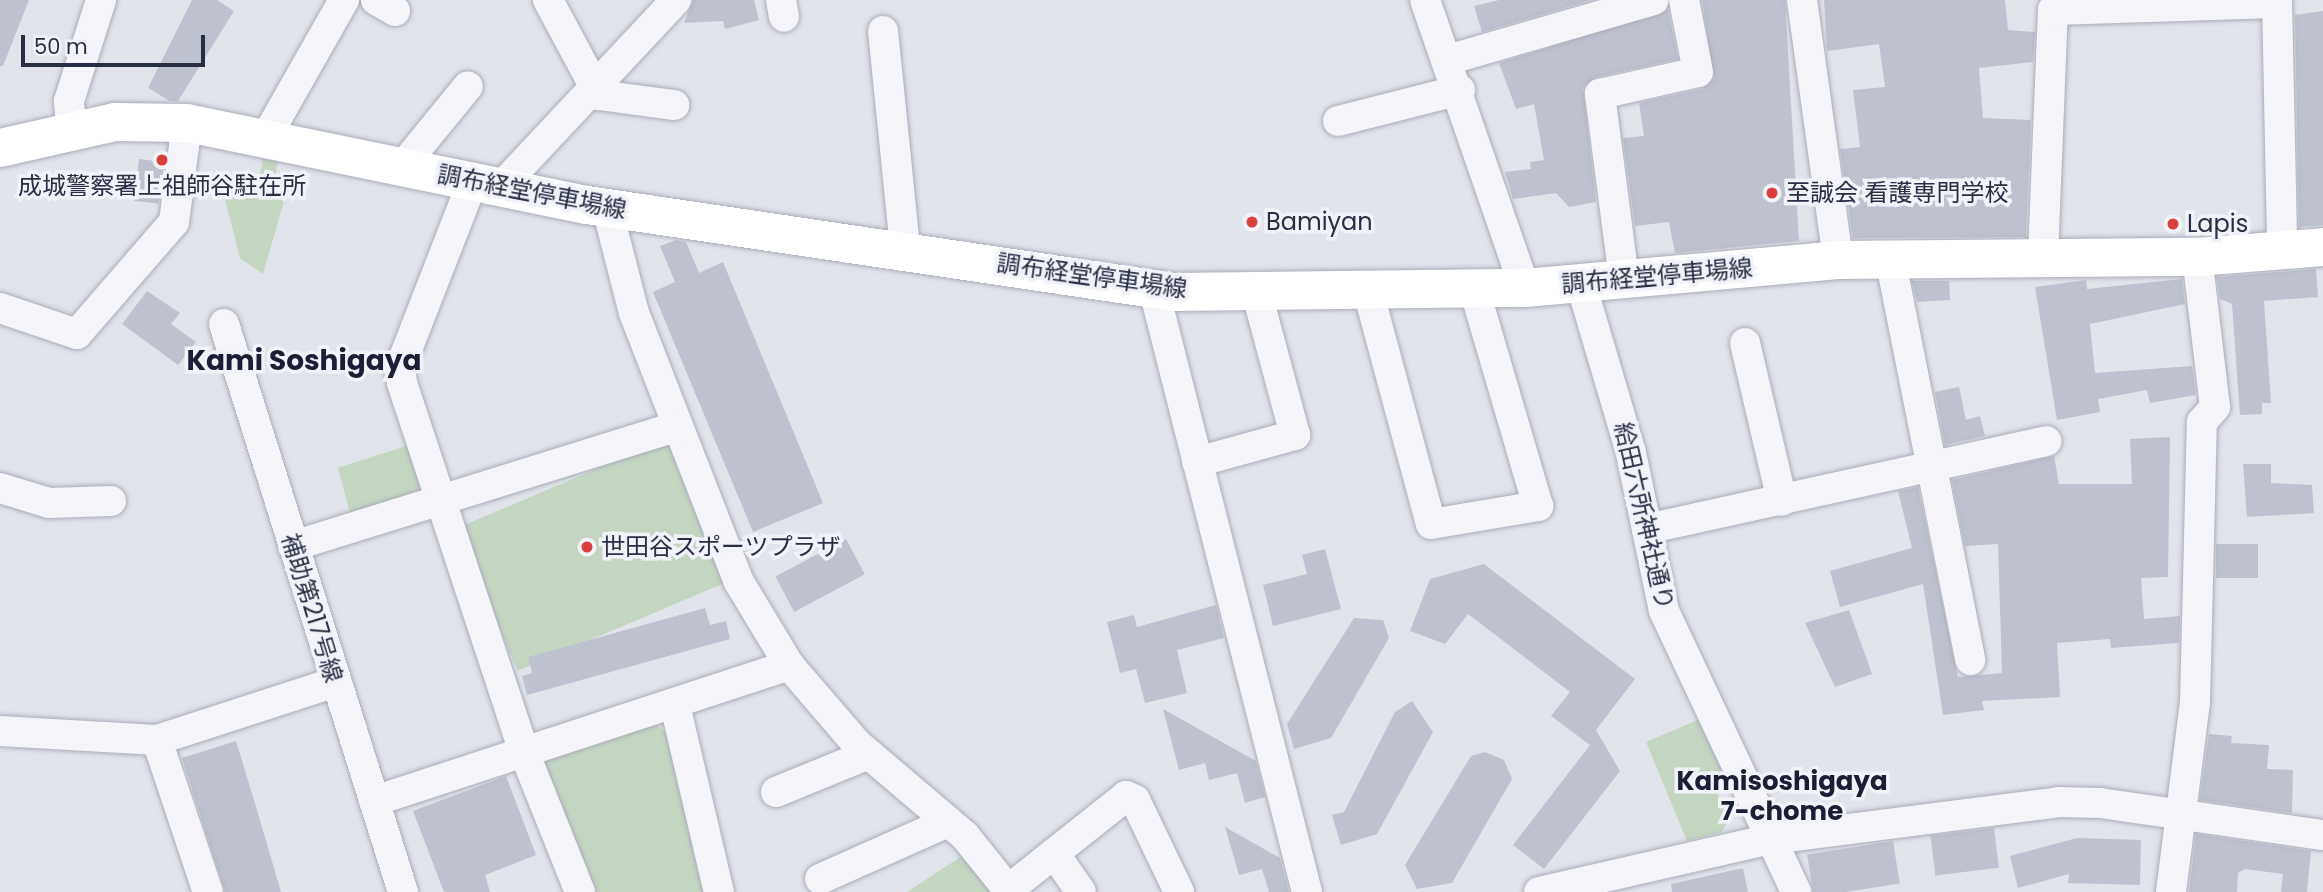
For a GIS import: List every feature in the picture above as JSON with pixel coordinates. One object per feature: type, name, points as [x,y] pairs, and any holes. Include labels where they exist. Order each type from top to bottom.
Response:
[{"type":"main road","name":"調布経堂停車場線","points":[[0,148],[115,122],[187,123],[486,186],[607,208],[905,248],[1154,290],[1368,291],[1525,288],[1838,260],[2197,257],[2282,246],[2323,247]]},
{"type":"street","points":[[72,132],[69,101],[101,0]]},
{"type":"street","points":[[265,139],[344,0]]},
{"type":"street","points":[[548,0],[595,90]]},
{"type":"street","points":[[580,892],[524,752],[439,502],[400,368],[486,186],[595,90],[676,0]]},
{"type":"street","points":[[1425,0],[1451,59],[1525,288]]},
{"type":"street","points":[[1451,59],[1654,0]]},
{"type":"street","points":[[1624,279],[1600,94],[1698,72],[1684,0]]},
{"type":"street","points":[[1802,0],[1838,260]]},
{"type":"street","points":[[2043,257],[2053,10],[2277,1],[2282,246]]},
{"type":"street","points":[[883,31],[905,248]]},
{"type":"street","points":[[402,167],[468,86]]},
{"type":"street","points":[[595,90],[674,105]]},
{"type":"street","points":[[1338,121],[1460,90]]},
{"type":"street","points":[[0,308],[76,334],[174,222],[187,123]]},
{"type":"street","points":[[607,208],[634,313],[675,426],[739,582],[789,665],[869,754],[948,822],[1009,891],[1126,796],[1135,800],[1179,892]]},
{"type":"street","points":[[2171,892],[2183,816],[2194,703],[2202,422],[2215,407],[2197,257]]},
{"type":"street","points":[[1890,258],[1929,470],[1970,660]]},
{"type":"street","name":"給田六所神社通り","points":[[1581,284],[1647,529],[1664,611],[1796,892]]},
{"type":"street","points":[[1368,291],[1431,524],[1538,506],[1474,289]]},
{"type":"street","points":[[1154,290],[1307,892]]},
{"type":"street","points":[[1197,462],[1295,435],[1256,290]]},
{"type":"street","name":"補助第217号線","points":[[224,324],[403,892]]},
{"type":"street","points":[[1745,343],[1782,501]]},
{"type":"street","points":[[293,546],[675,426]]},
{"type":"street","points":[[1647,529],[1929,470],[2046,441]]},
{"type":"street","points":[[0,488],[49,503],[111,501]]},
{"type":"street","points":[[374,801],[674,705],[789,665]]},
{"type":"street","points":[[0,731],[157,740],[336,682]]},
{"type":"street","points":[[674,705],[719,892]]},
{"type":"street","points":[[157,740],[208,892]]},
{"type":"street","points":[[776,792],[869,754]]},
{"type":"street","points":[[1539,892],[1771,839],[2058,802],[2323,835]]},
{"type":"street","points":[[820,879],[948,822]]},
{"type":"street","points":[[1054,853],[1081,892]]},
{"type":"green space","points":[[264,153],[279,155],[271,197],[284,201],[263,274],[240,258],[222,188],[256,197]]},
{"type":"green space","name":"世田谷スポーツプラザ","points":[[667,439],[728,582],[518,671],[457,528]]},
{"type":"green space","points":[[412,444],[424,486],[418,494],[351,517],[338,468]]},
{"type":"green space","points":[[1700,719],[1728,777],[1713,782],[1728,821],[1722,832],[1687,841],[1646,742]]},
{"type":"green space","points":[[655,724],[667,733],[706,892],[592,892],[543,765],[547,755]]},
{"type":"green space","points":[[965,854],[995,892],[907,892]]},
{"type":"building","points":[[0,0],[29,0],[3,66],[0,66]]},
{"type":"building","points":[[192,0],[217,0],[234,11],[178,101],[170,101],[148,88]]},
{"type":"building","points":[[693,0],[754,0],[759,20],[725,29],[723,21],[684,23]]},
{"type":"building","points":[[1499,0],[1591,0],[1482,32],[1474,6]]},
{"type":"building","points":[[1702,0],[1785,0],[1799,241],[1675,253],[1669,222],[1635,226],[1623,138],[1644,136],[1639,103],[1702,89],[1714,78]]},
{"type":"building","points":[[1824,0],[2005,0],[2008,30],[2035,32],[2033,62],[1979,68],[1983,118],[2031,120],[2026,237],[1853,238],[1840,149],[1860,147],[1853,90],[1885,87],[1879,44],[1827,51]]},
{"type":"building","points":[[1668,10],[1678,59],[1596,77],[1583,88],[1596,202],[1569,207],[1556,193],[1513,199],[1505,172],[1531,169],[1530,162],[1544,160],[1534,104],[1516,109],[1499,63]]},
{"type":"building","points":[[2323,11],[2323,225],[2299,227],[2295,15]]},
{"type":"building","points":[[139,159],[164,162],[159,204],[134,201]]},
{"type":"building","points":[[676,240],[686,242],[699,273],[723,262],[823,503],[753,532],[653,292],[675,282],[660,246]]},
{"type":"building","points":[[2316,269],[2318,297],[2264,301],[2271,403],[2262,403],[2262,414],[2240,415],[2232,304],[2220,299],[2217,277]]},
{"type":"building","points":[[2182,279],[2185,304],[2090,324],[2095,373],[2192,366],[2196,395],[2150,403],[2147,390],[2098,399],[2100,412],[2057,420],[2035,287],[2086,280],[2087,289]]},
{"type":"building","points":[[1912,281],[1949,281],[1950,300],[1917,302]]},
{"type":"building","points":[[147,291],[180,313],[171,324],[196,342],[178,365],[122,324]]},
{"type":"building","points":[[1959,387],[1966,420],[1980,416],[1985,436],[1945,445],[1935,392]]},
{"type":"building","points":[[2170,437],[2168,577],[2141,578],[2144,619],[2180,616],[2179,643],[2111,648],[2110,639],[2057,643],[2060,697],[1982,701],[1984,710],[1943,715],[1923,584],[1840,607],[1830,571],[1912,548],[1898,491],[1918,487],[1958,677],[2002,673],[1998,544],[1965,546],[1952,480],[2054,456],[2059,484],[2132,484],[2130,439]]},
{"type":"building","points":[[2243,464],[2271,464],[2271,483],[2312,485],[2314,513],[2247,517]]},
{"type":"building","points":[[846,539],[865,574],[794,612],[775,577]]},
{"type":"building","points":[[2216,544],[2258,544],[2258,578],[2216,578]]},
{"type":"building","points":[[1325,549],[1341,609],[1273,626],[1263,585],[1307,574],[1302,555]]},
{"type":"building","points":[[1484,564],[1635,679],[1596,730],[1620,771],[1544,869],[1513,845],[1590,745],[1551,716],[1570,692],[1468,614],[1445,644],[1410,631],[1430,579]]},
{"type":"building","points":[[1216,605],[1224,638],[1177,650],[1187,693],[1145,703],[1136,669],[1120,673],[1107,622],[1134,615],[1137,627]]},
{"type":"building","points":[[705,608],[710,625],[726,621],[730,639],[527,695],[522,676],[532,673],[528,657]]},
{"type":"building","points":[[1849,610],[1872,674],[1835,687],[1805,623]]},
{"type":"building","points":[[1354,618],[1383,620],[1389,638],[1331,738],[1294,749],[1287,724]]},
{"type":"building","points":[[1412,701],[1433,732],[1377,834],[1341,845],[1332,815],[1344,812],[1395,712]]},
{"type":"building","points":[[1163,709],[1256,761],[1265,797],[1245,803],[1237,773],[1209,780],[1205,763],[1179,770]]},
{"type":"building","points":[[2209,734],[2232,736],[2231,743],[2269,745],[2267,769],[2293,770],[2292,813],[2200,800]]},
{"type":"building","points":[[236,741],[281,892],[225,892],[182,758]]},
{"type":"building","points":[[1485,752],[1504,760],[1512,779],[1452,883],[1417,889],[1405,865],[1471,756]]},
{"type":"building","points":[[506,776],[536,855],[485,875],[490,892],[444,892],[413,811]]},
{"type":"building","points":[[1225,827],[1280,858],[1289,892],[1269,892],[1262,869],[1239,875]]},
{"type":"building","points":[[1994,828],[1999,868],[1935,876],[1930,836]]},
{"type":"building","points":[[2196,834],[2311,851],[2307,892],[2281,892],[2283,874],[2245,869],[2238,873],[2237,892],[2189,892]]},
{"type":"building","points":[[2077,838],[2141,840],[2140,885],[2068,883],[2069,874],[2018,888],[2010,856]]},
{"type":"building","points":[[1893,841],[1900,883],[1846,892],[1813,892],[1807,855]]},
{"type":"building","points":[[1743,868],[1748,892],[1672,892],[1671,884]]},
{"type":"place","name":"成城警察署上祖師谷駐在所","points":[[162,160]]},
{"type":"place","name":"至誠会 看護専門学校","points":[[1772,193]]},
{"type":"place","name":"Bamiyan","points":[[1252,222]]},
{"type":"place","name":"Lapis","points":[[2173,224]]},
{"type":"place","name":"世田谷スポーツプラザ","points":[[587,547]]},
{"type":"district","name":"Kami Soshigaya","points":[[304,361]]},
{"type":"district","name":"Kamisoshigaya 7-chome","points":[[1782,797]]}]
